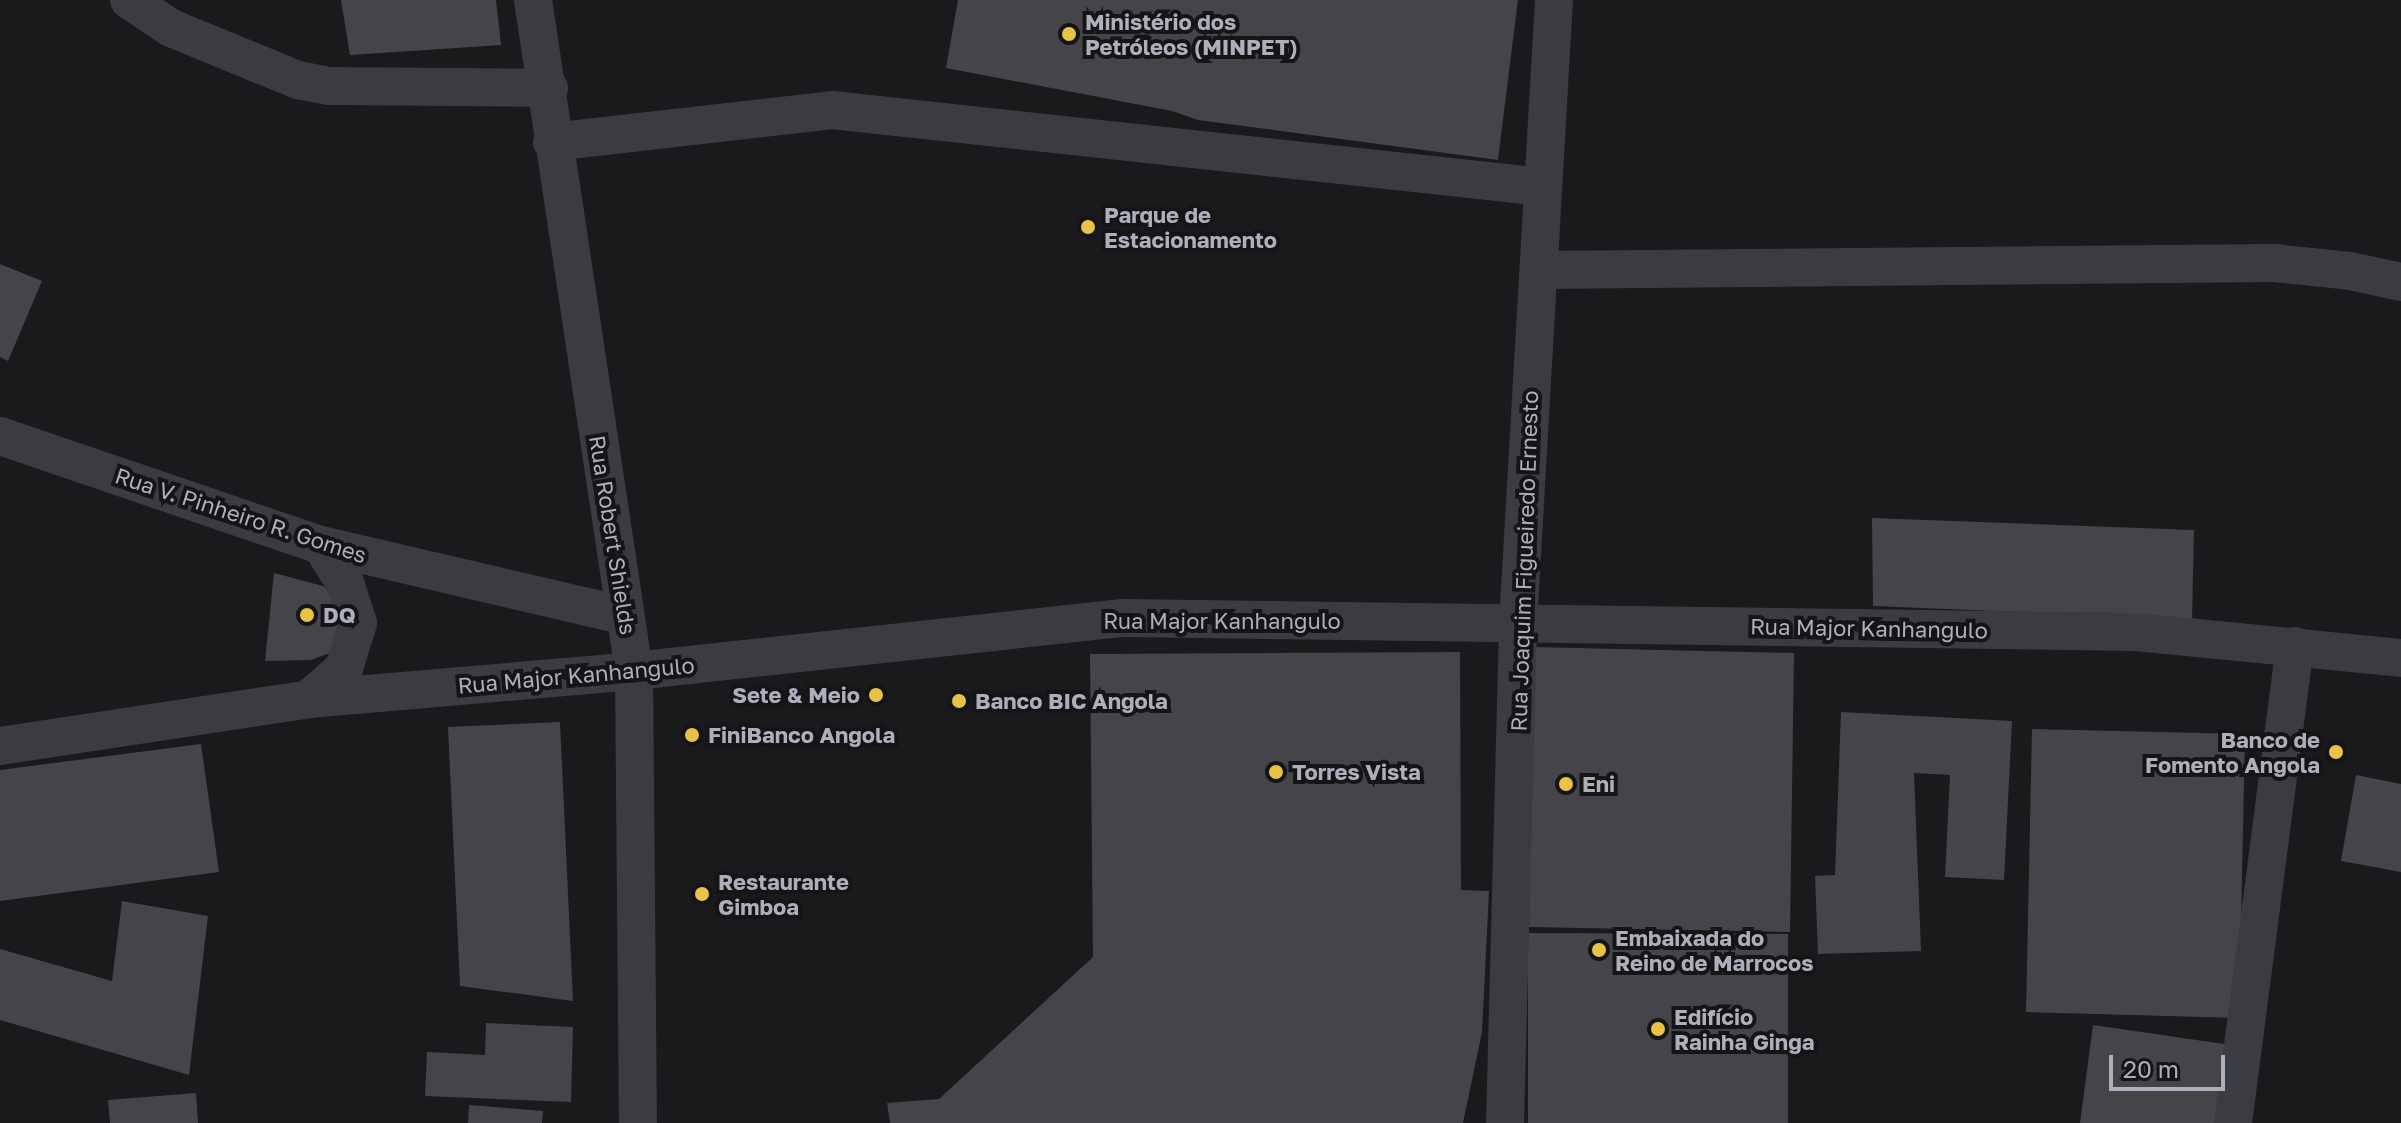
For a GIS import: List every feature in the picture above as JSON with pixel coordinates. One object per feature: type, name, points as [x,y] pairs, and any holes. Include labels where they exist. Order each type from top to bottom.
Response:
[{"type":"street","points":[[129,0],[171,28],[298,80],[352,88],[549,88]]},
{"type":"street","name":"Rua Robert Shields","points":[[533,0],[549,88],[552,142],[634,671],[638,1123]]},
{"type":"street","name":"Rua Joaquim Figueiredo Ernesto","points":[[1505,1123],[1518,624],[1554,0]]},
{"type":"street","points":[[552,142],[832,110],[1543,187]]},
{"type":"street","points":[[1539,270],[2274,263],[2350,271],[2401,282]]},
{"type":"street","name":"Rua V. Pinheiro R. Gomes","points":[[0,436],[321,545],[625,616]]},
{"type":"street","points":[[309,699],[344,668],[358,623],[346,585],[321,545]]},
{"type":"street","name":"Rua Major Kanhangulo","points":[[0,746],[309,699],[634,671],[1123,618],[2136,632],[2401,658]]},
{"type":"street","points":[[2233,1123],[2295,646]]},
{"type":"building","points":[[341,0],[496,0],[501,45],[350,55]]},
{"type":"building","points":[[958,0],[1518,0],[1498,160],[1198,120],[1172,111],[946,68]]},
{"type":"building","points":[[0,264],[42,281],[8,361],[0,357]]},
{"type":"building","points":[[1872,518],[2194,530],[2192,619],[1873,606]]},
{"type":"building","name":"DQ","points":[[274,573],[323,586],[342,602],[335,651],[311,660],[265,661]]},
{"type":"building","points":[[1533,647],[1794,653],[1790,932],[1529,927]]},
{"type":"building","name":"Torres Vista","points":[[1460,652],[1461,890],[1489,891],[1482,1032],[1463,1123],[890,1123],[887,1103],[939,1099],[1093,957],[1090,654]]},
{"type":"building","points":[[1841,712],[2012,721],[2004,880],[1945,877],[1950,775],[1914,773],[1921,951],[1818,954],[1815,876],[1835,875]]},
{"type":"building","points":[[560,722],[573,1001],[460,986],[448,727]]},
{"type":"building","points":[[2032,729],[2245,734],[2239,1018],[2026,1012]]},
{"type":"building","points":[[201,744],[219,872],[0,901],[0,770]]},
{"type":"building","points":[[2356,775],[2401,784],[2401,872],[2341,861]]},
{"type":"building","points":[[122,901],[208,916],[189,1075],[0,1020],[0,949],[112,981]]},
{"type":"building","name":"Edifício Rainha Ginga","points":[[1528,933],[1788,934],[1788,1123],[1528,1123]]},
{"type":"building","points":[[486,1023],[573,1027],[571,1102],[425,1096],[427,1052],[485,1055]]},
{"type":"building","points":[[2093,1025],[2238,1046],[2228,1123],[2080,1123]]},
{"type":"building","points":[[196,1093],[198,1123],[110,1123],[108,1100]]},
{"type":"building","points":[[469,1105],[543,1111],[542,1123],[468,1123]]},
{"type":"place","name":"Ministério dos Petróleos (MINPET)","points":[[1069,34]]},
{"type":"place","name":"Parque de Estacionamento","points":[[1088,227]]},
{"type":"place","name":"DQ","points":[[307,615]]},
{"type":"place","name":"Sete & Meio","points":[[876,695]]},
{"type":"place","name":"Banco BIC Angola","points":[[959,701]]},
{"type":"place","name":"FiniBanco Angola","points":[[692,735]]},
{"type":"place","name":"Banco de Fomento Angola","points":[[2336,752]]},
{"type":"place","name":"Torres Vista","points":[[1276,772]]},
{"type":"place","name":"Eni","points":[[1566,784]]},
{"type":"place","name":"Restaurante Gimboa","points":[[702,894]]},
{"type":"place","name":"Embaixada do Reino de Marrocos","points":[[1599,950]]},
{"type":"place","name":"Edifício Rainha Ginga","points":[[1658,1029]]}]
